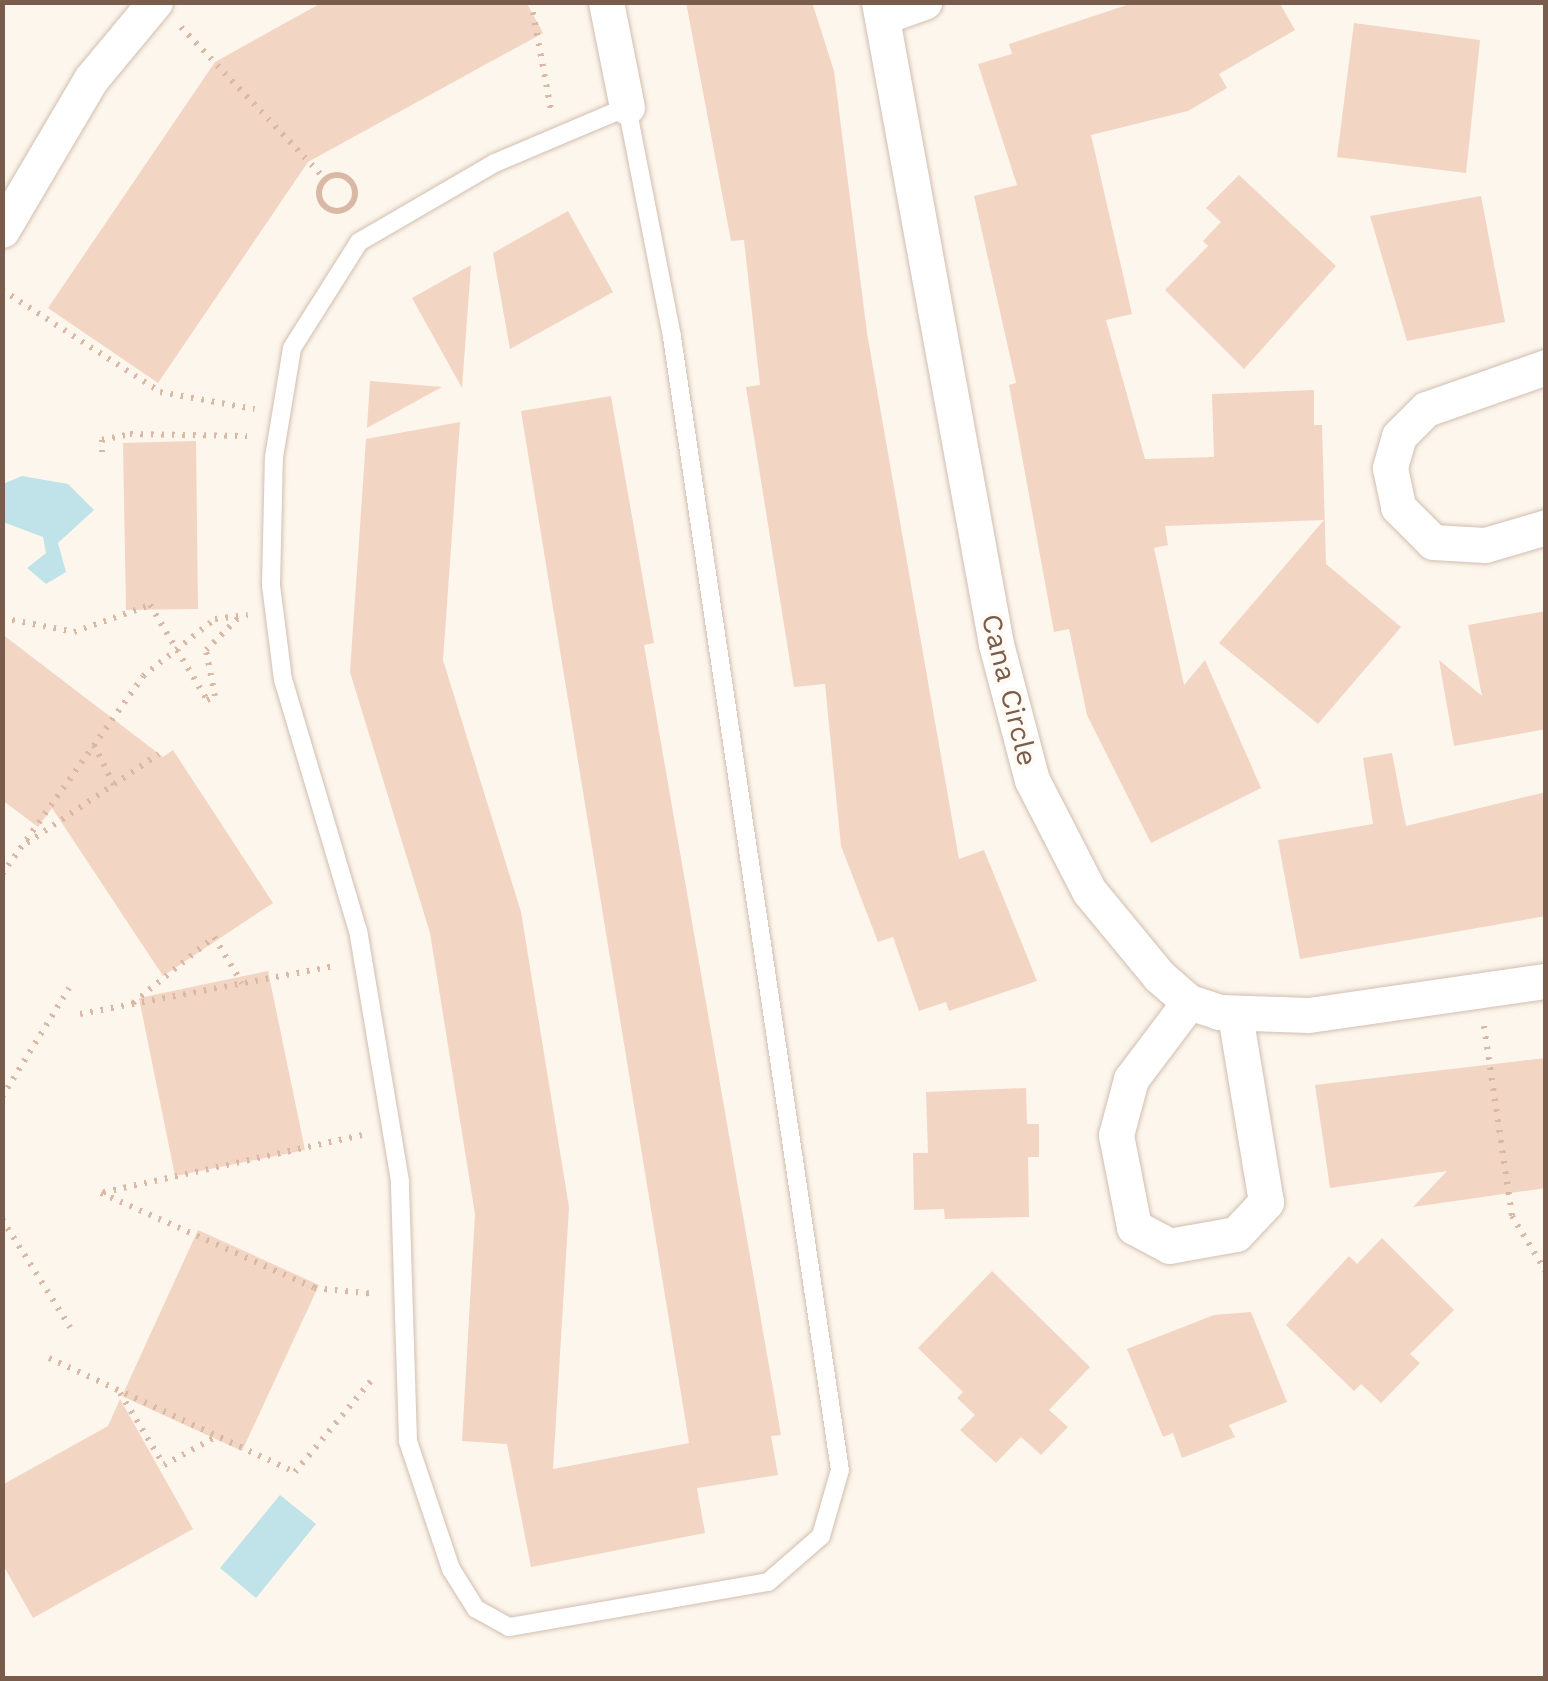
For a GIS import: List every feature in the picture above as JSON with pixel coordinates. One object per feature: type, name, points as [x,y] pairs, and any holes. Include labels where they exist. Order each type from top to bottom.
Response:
[{"type":"street","points":[[606,2],[627,107]]},
{"type":"street","name":"Cana Circle","points":[[924,2],[881,10],[1016,727],[1090,891],[1189,1002]]},
{"type":"street","points":[[2,230],[91,79],[163,9]]},
{"type":"street","points":[[1546,367],[1426,409],[1399,436],[1390,468],[1398,506],[1433,542],[1485,545],[1546,527]]},
{"type":"street","points":[[1235,1015],[1266,1202],[1236,1234],[1169,1246],[1134,1227],[1116,1135],[1132,1080],[1189,1002],[1235,1015],[1357,1011],[1546,981]]},
{"type":"lane","points":[[627,107],[672,337],[837,1416],[840,1470],[821,1536],[788,1570],[743,1590],[529,1629],[490,1620],[462,1589],[420,1494],[401,1344],[393,1128],[364,960],[290,710],[274,611],[276,439],[306,317],[359,242],[434,193],[627,107]]},
{"type":"path","points":[[531,2],[546,54],[542,90],[562,134]]},
{"type":"path","points":[[163,9],[325,179],[352,182],[348,207],[323,205],[325,179]]},
{"type":"path","points":[[2,290],[160,392],[280,414]]},
{"type":"path","points":[[102,452],[102,440],[170,430],[276,439]]},
{"type":"path","points":[[2,618],[74,632],[150,606],[169,649],[208,700],[215,696],[206,650],[239,616]]},
{"type":"path","points":[[2,874],[94,745],[169,649],[215,619],[274,611]]},
{"type":"path","points":[[94,745],[114,784]]},
{"type":"path","points":[[21,848],[158,754]]},
{"type":"path","points":[[130,1005],[214,936],[242,983]]},
{"type":"path","points":[[80,1014],[364,960]]},
{"type":"path","points":[[2,1097],[69,988]]},
{"type":"path","points":[[1480,990],[1512,1216],[1546,1272]]},
{"type":"path","points":[[393,1128],[102,1193],[314,1288],[401,1296]]},
{"type":"path","points":[[2,1219],[70,1327]]},
{"type":"path","points":[[49,1358],[295,1472],[401,1344]]},
{"type":"path","points":[[118,1389],[164,1466],[220,1435]]},
{"type":"water","points":[[22,476],[68,484],[94,510],[58,543],[66,572],[46,584],[27,568],[46,553],[43,537],[3,522],[3,484]]},
{"type":"water","points":[[280,1495],[316,1524],[256,1598],[220,1568]]},
{"type":"building","points":[[323,2],[526,2],[543,33],[308,162],[158,383],[48,308],[215,62]]},
{"type":"building","points":[[686,2],[812,2],[834,71],[867,333],[959,859],[984,850],[1037,981],[949,1011],[946,1002],[919,1011],[893,937],[878,942],[841,846],[825,684],[794,687],[746,387],[760,385],[744,240],[731,241]]},
{"type":"building","points":[[1136,2],[1279,2],[1295,30],[1219,74],[1227,88],[1188,111],[1091,135],[1132,314],[1106,320],[1145,459],[1214,457],[1212,394],[1314,390],[1314,425],[1322,425],[1326,564],[1401,627],[1318,724],[1219,643],[1324,520],[1165,526],[1168,545],[1154,548],[1184,685],[1205,660],[1261,788],[1151,843],[1087,715],[1069,629],[1054,632],[1009,385],[1016,383],[974,196],[1017,185],[978,64],[1012,54],[1009,44]]},
{"type":"building","points":[[1354,23],[1480,40],[1466,173],[1337,157]]},
{"type":"building","points":[[1239,175],[1336,266],[1244,369],[1165,290],[1208,246],[1203,241],[1221,222],[1206,208]]},
{"type":"building","points":[[1481,196],[1505,322],[1407,341],[1370,216]]},
{"type":"building","points":[[568,211],[613,292],[510,349],[493,253]]},
{"type":"building","points":[[471,265],[462,388],[412,298]]},
{"type":"building","points":[[370,381],[442,387],[367,428]]},
{"type":"building","points":[[611,396],[654,643],[644,645],[781,1435],[771,1436],[778,1475],[697,1488],[705,1533],[531,1567],[507,1444],[462,1441],[475,1214],[430,933],[350,672],[366,439],[460,422],[443,660],[521,912],[569,1207],[553,1469],[689,1443],[521,411]]},
{"type":"building","points":[[196,441],[198,609],[126,610],[123,443]]},
{"type":"building","points":[[1546,611],[1546,729],[1454,746],[1439,660],[1482,696],[1468,625]]},
{"type":"building","points":[[2,634],[163,757],[173,750],[273,903],[163,976],[52,808],[38,827],[2,800]]},
{"type":"building","points":[[1392,753],[1406,826],[1546,792],[1546,916],[1300,959],[1278,840],[1373,824],[1363,758]]},
{"type":"building","points":[[268,971],[305,1150],[175,1176],[139,998]]},
{"type":"building","points":[[1546,1058],[1546,1188],[1413,1207],[1447,1171],[1330,1188],[1315,1085]]},
{"type":"building","points":[[1026,1088],[1027,1124],[1039,1124],[1039,1157],[1028,1157],[1029,1217],[945,1219],[944,1209],[914,1210],[913,1153],[928,1153],[926,1092]]},
{"type":"building","points":[[198,1230],[319,1285],[242,1451],[122,1396]]},
{"type":"building","points":[[1382,1238],[1454,1310],[1410,1354],[1420,1363],[1381,1403],[1361,1384],[1354,1391],[1286,1325],[1349,1256],[1357,1264]]},
{"type":"building","points":[[992,1271],[1090,1367],[1049,1410],[1068,1427],[1041,1455],[1021,1437],[996,1463],[960,1430],[975,1415],[957,1398],[963,1392],[918,1348]]},
{"type":"building","points":[[1251,1312],[1287,1402],[1229,1425],[1235,1437],[1182,1458],[1173,1433],[1163,1437],[1127,1349],[1214,1315]]},
{"type":"building","points":[[120,1399],[193,1529],[33,1618],[2,1563],[2,1485],[108,1426]]}]
